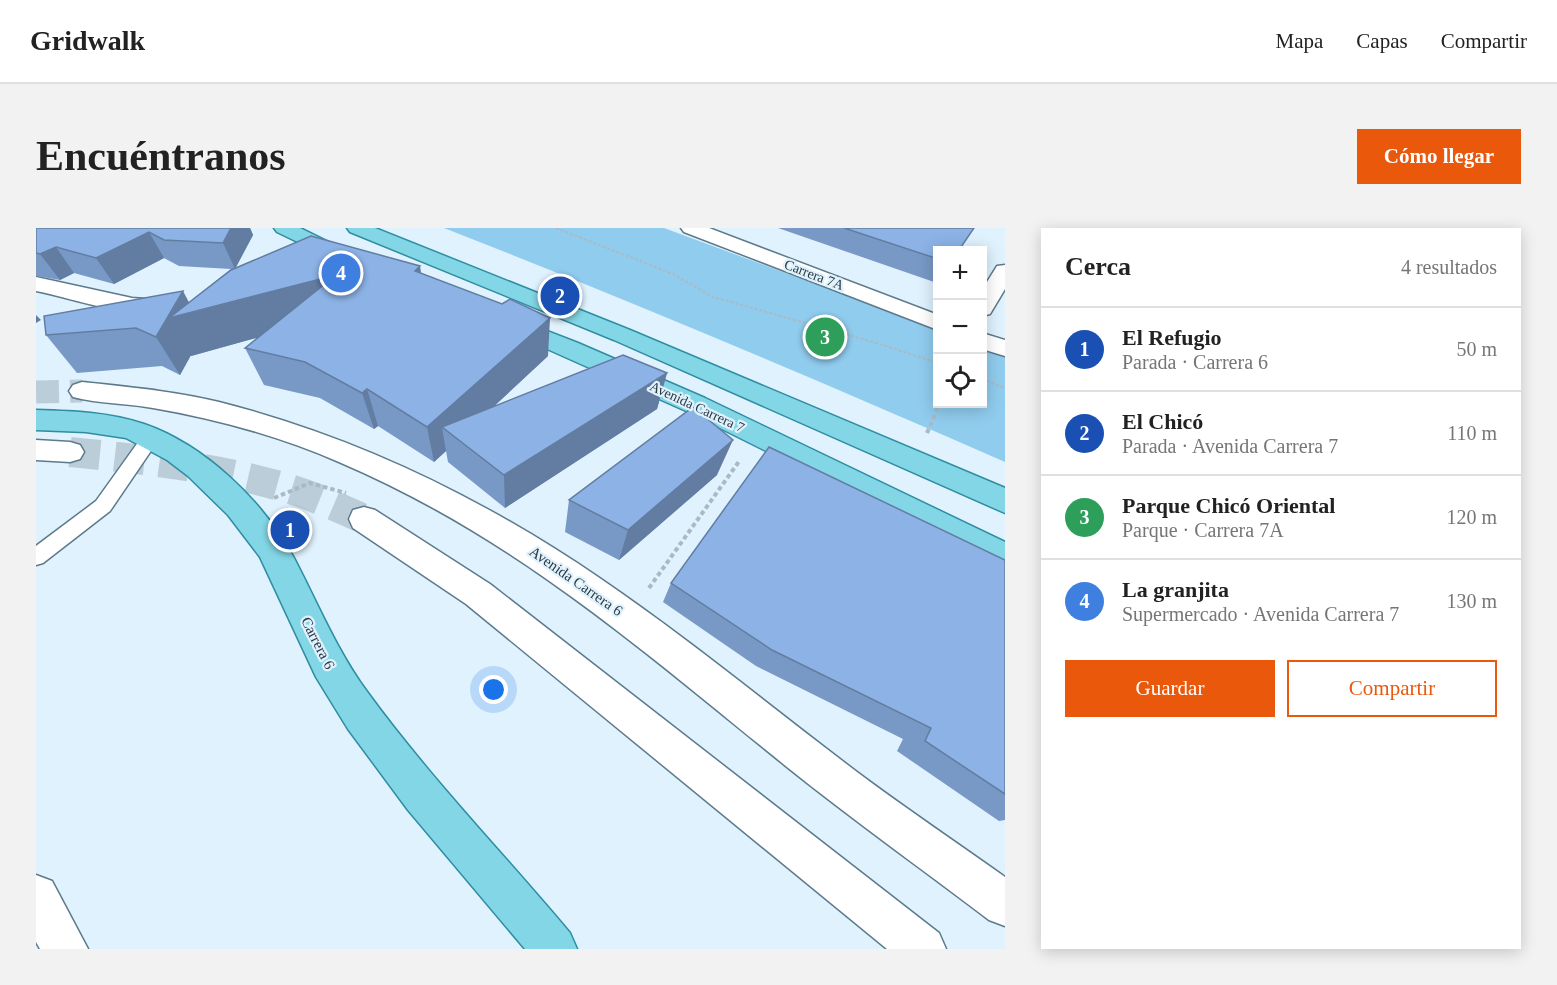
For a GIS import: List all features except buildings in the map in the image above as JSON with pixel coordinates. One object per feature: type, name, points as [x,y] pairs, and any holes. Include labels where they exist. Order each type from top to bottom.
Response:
[{"type":"main road","points":[[284,228],[300,248],[366,266]]},
{"type":"main road","points":[[357,228],[622,335],[1005,501]]},
{"type":"main road","name":"Carrera 7A","points":[[691,228],[933,321]]},
{"type":"main road","points":[[987,301],[1005,271]]},
{"type":"main road","points":[[36,284],[132,305],[188,305]]},
{"type":"main road","name":"Avenida Carrera 7","points":[[485,314],[563,345],[758,434],[1005,557]]},
{"type":"main road","points":[[987,342],[1005,348]]},
{"type":"main road","name":"Avenida Carrera 6","points":[[82,391],[131,394],[202,406],[325,444],[380,467],[501,531],[548,561],[628,618],[825,773],[1005,904]]},
{"type":"main road","name":"Carrera 6","points":[[36,420],[116,427],[136,432],[183,458],[205,475],[243,511],[282,565],[323,657],[346,694],[405,774],[554,949]]},
{"type":"main road","points":[[36,450],[70,452]]},
{"type":"main road","points":[[357,507],[398,540],[495,608],[923,949]]},
{"type":"main road","points":[[36,897],[64,949]]},
{"type":"lane","points":[[36,557],[104,506],[150,439]]},
{"type":"path","points":[[556,228],[673,274],[712,297],[873,342],[933,361]]},
{"type":"path","points":[[987,381],[1005,388]]},
{"type":"path","points":[[925,438],[937,408]]},
{"type":"path","points":[[644,596],[758,434]]},
{"type":"path","points":[[243,511],[310,483],[357,507]]},
{"type":"shaded area","points":[[444,228],[664,228],[933,328],[933,408],[987,408],[987,347],[1005,354],[1005,462],[726,342]]},
{"type":"tunnel","points":[[36,392],[82,391]]},
{"type":"tunnel","points":[[70,452],[231,474],[304,494],[364,519]]},
{"type":"place","name":"La granjita","points":[[341,273]]},
{"type":"place","name":"El Chicó","points":[[560,296]]},
{"type":"place","name":"Parque Chicó Oriental","points":[[825,337]]},
{"type":"place","name":"El Refugio","points":[[290,530]]}]
